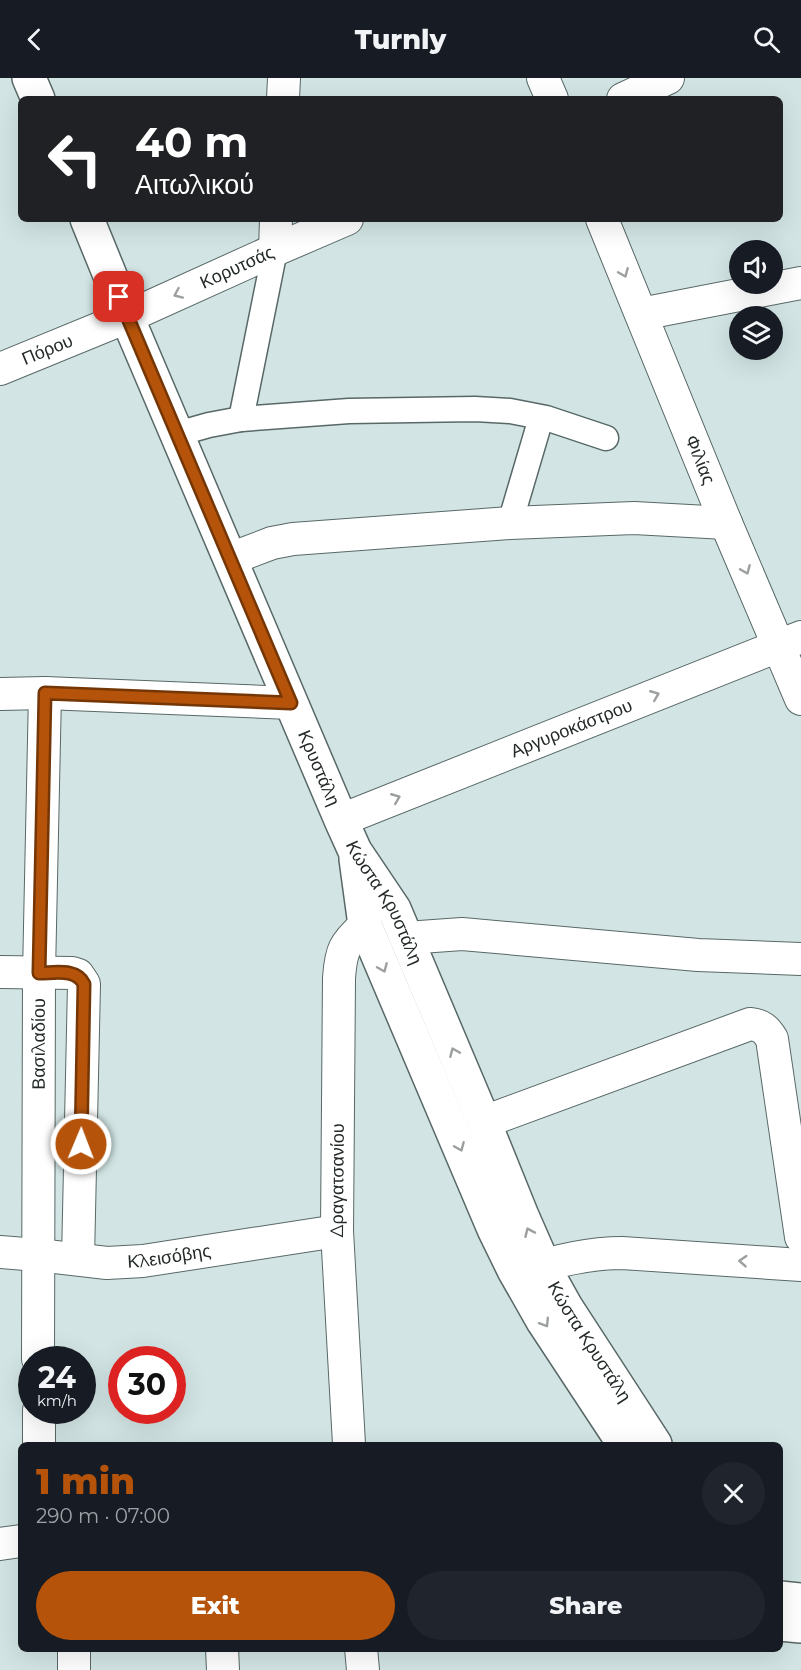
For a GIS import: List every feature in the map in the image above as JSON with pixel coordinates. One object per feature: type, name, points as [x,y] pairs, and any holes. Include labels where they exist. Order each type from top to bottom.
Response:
[{"type":"street","points":[[29,78],[37,96]]},
{"type":"street","points":[[283,96],[284,78]]},
{"type":"street","points":[[543,78],[551,96]]},
{"type":"street","points":[[629,96],[668,78]]},
{"type":"street","name":"Κρυστάλη","points":[[88,222],[355,851]]},
{"type":"street","points":[[241,419],[275,250],[276,222]]},
{"type":"street","name":"Κορυτσάς","points":[[127,317],[340,222]]},
{"type":"street","name":"Φιλίας","points":[[603,222],[726,523],[790,642],[801,699]]},
{"type":"street","points":[[641,315],[801,283]]},
{"type":"street","name":"Πόρου","points":[[0,369],[127,317]]},
{"type":"street","points":[[177,434],[241,419],[349,411],[465,409],[510,411],[606,438]]},
{"type":"street","points":[[510,523],[541,418]]},
{"type":"street","points":[[230,559],[272,543],[292,539],[510,523],[634,518],[726,523]]},
{"type":"street","name":"Αργυροκάστρου","points":[[341,820],[790,642]]},
{"type":"street","points":[[0,694],[45,693],[291,703]]},
{"type":"street","name":"Βασιλαδίου","points":[[38,1346],[39,973],[45,693]]},
{"type":"street","name":"Κώστα Κρυστάλη","points":[[355,851],[365,925],[494,1229],[566,1307],[654,1442]]},
{"type":"street","name":"Κώστα Κρυστάλη","points":[[355,851],[394,909],[522,1216],[530,1270],[543,1321],[623,1442]]},
{"type":"street","name":"Δραγατσανίου","points":[[349,1442],[337,1231],[339,978],[341,957],[349,940],[365,925]]},
{"type":"street","points":[[406,938],[462,934],[698,954],[801,959]]},
{"type":"street","points":[[0,972],[72,973],[78,975],[84,984],[78,1259]]},
{"type":"street","points":[[484,1122],[750,1024],[759,1025],[772,1039],[801,1237]]},
{"type":"street","name":"Κλεισόβης","points":[[0,1252],[107,1263],[143,1261],[194,1255],[337,1231]]},
{"type":"street","points":[[530,1270],[578,1256],[600,1253],[801,1265]]},
{"type":"street","points":[[39,1424],[39,1442]]},
{"type":"street","points":[[0,1544],[18,1541]]},
{"type":"street","points":[[783,1598],[801,1600]]},
{"type":"street","points":[[783,1624],[801,1626]]},
{"type":"street","points":[[74,1652],[74,1670]]},
{"type":"street","points":[[222,1652],[223,1670]]},
{"type":"street","points":[[361,1652],[363,1670]]},
{"type":"route","points":[[81,1144],[84,984],[78,975],[72,973],[39,973],[45,693],[291,703],[119,297]]}]
